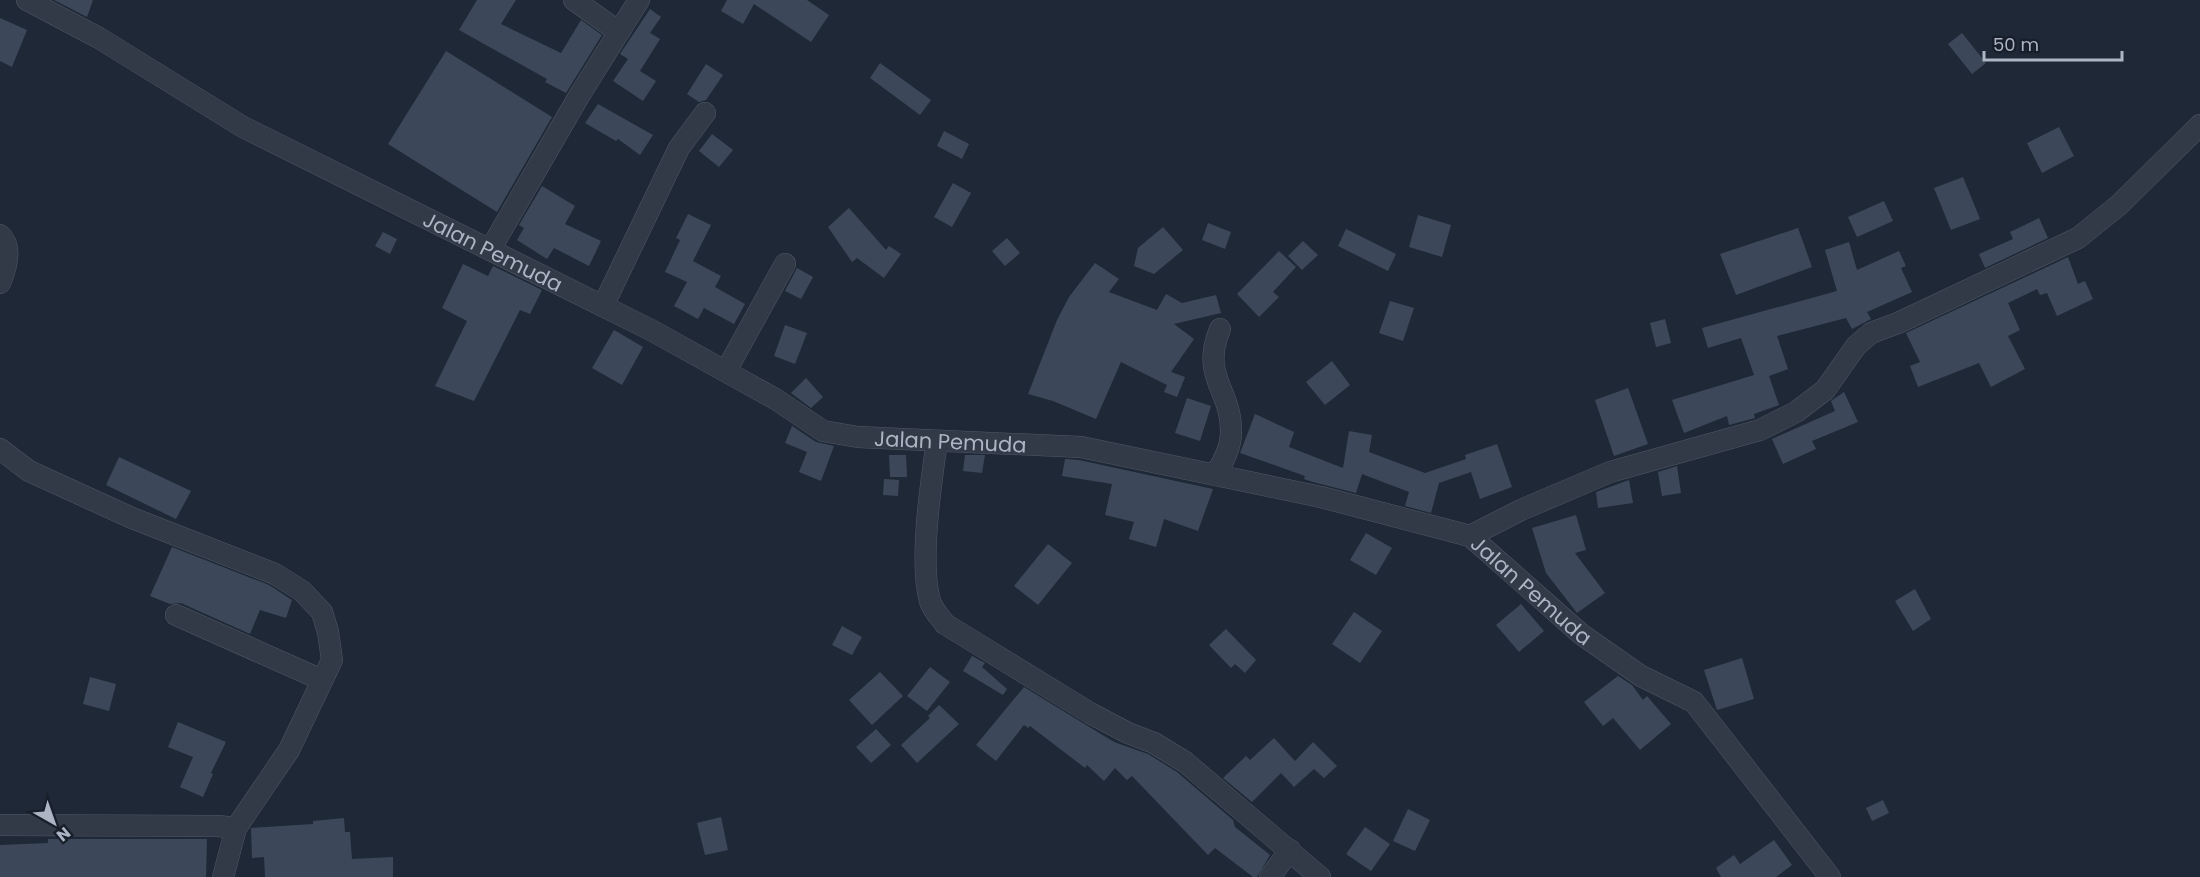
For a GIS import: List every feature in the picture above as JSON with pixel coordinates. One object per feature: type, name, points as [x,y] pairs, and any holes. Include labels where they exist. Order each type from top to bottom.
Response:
[{"type":"street","name":"Jalan Pemuda","points":[[27,0],[99,38],[243,128],[603,306],[726,371],[777,400],[823,431],[858,437],[1081,447],[1321,498],[1470,536],[1581,634],[1641,676],[1694,702],[1830,877]]},
{"type":"street","points":[[574,0],[619,32]]},
{"type":"street","points":[[490,250],[579,96],[639,0]]},
{"type":"street","points":[[603,306],[679,148],[705,113]]},
{"type":"street","points":[[1470,536],[1521,510],[1610,472],[1760,430],[1796,412],[1825,390],[1856,346],[1870,333],[1898,323],[2078,238],[2119,204],[2200,125]]},
{"type":"street","points":[[0,235],[5,240],[7,254],[6,270],[0,283]]},
{"type":"street","points":[[726,371],[785,264]]},
{"type":"street","points":[[1215,475],[1226,458],[1232,433],[1229,413],[1212,364],[1214,343],[1220,329]]},
{"type":"street","points":[[937,441],[931,483],[925,580],[930,604],[945,624],[1090,713],[1128,733],[1154,743],[1185,762],[1320,877]]},
{"type":"street","points":[[0,449],[29,471],[132,518],[275,574],[302,591],[322,612],[332,660],[288,750],[236,828],[223,877]]},
{"type":"street","points":[[176,615],[322,680]]},
{"type":"street","points":[[0,825],[236,828]]},
{"type":"street","points":[[1270,877],[1290,850]]},
{"type":"building","points":[[54,0],[93,0],[87,17]]},
{"type":"building","points":[[477,0],[516,0],[501,24],[561,53],[581,20],[602,35],[566,93],[545,82],[547,79],[459,30]]},
{"type":"building","points":[[727,0],[807,0],[829,15],[811,42],[754,4],[743,24],[721,11]]},
{"type":"building","points":[[650,9],[661,17],[650,33],[660,39],[640,71],[656,81],[643,101],[613,81],[628,59],[620,54]]},
{"type":"building","points":[[0,18],[27,30],[12,67],[0,61]]},
{"type":"building","points":[[1962,33],[1986,63],[1972,74],[1948,44]]},
{"type":"building","points":[[446,51],[552,117],[497,212],[388,144]]},
{"type":"building","points":[[880,63],[931,100],[920,115],[870,78]]},
{"type":"building","points":[[706,64],[723,75],[706,100],[699,102],[687,94]]},
{"type":"building","points":[[598,104],[653,135],[640,155],[618,139],[616,141],[585,123]]},
{"type":"building","points":[[2059,127],[2074,156],[2042,173],[2027,143]]},
{"type":"building","points":[[944,131],[969,144],[962,159],[937,146]]},
{"type":"building","points":[[712,134],[733,150],[719,167],[699,151]]},
{"type":"building","points":[[1963,177],[1980,219],[1951,230],[1934,188]]},
{"type":"building","points":[[953,183],[971,193],[952,227],[934,217]]},
{"type":"building","points":[[542,186],[575,206],[565,224],[601,241],[589,266],[554,248],[547,259],[517,240],[524,228],[519,225]]},
{"type":"building","points":[[1884,201],[1893,221],[1857,237],[1848,217]]},
{"type":"building","points":[[849,208],[886,250],[889,246],[901,254],[884,278],[857,258],[852,262],[828,227]]},
{"type":"building","points":[[688,214],[711,225],[693,261],[721,276],[715,287],[745,304],[734,324],[704,308],[698,319],[674,306],[687,282],[665,272],[680,240],[676,238]]},
{"type":"building","points":[[1418,215],[1451,225],[1442,257],[1409,247]]},
{"type":"building","points":[[2039,218],[2048,238],[1985,268],[1979,254],[2013,239],[2010,232]]},
{"type":"building","points":[[1208,223],[1231,232],[1225,249],[1202,240]]},
{"type":"building","points":[[1163,227],[1183,250],[1154,274],[1134,266],[1138,248]]},
{"type":"building","points":[[1798,228],[1812,267],[1736,295],[1720,254]]},
{"type":"building","points":[[1346,229],[1396,254],[1388,271],[1338,246]]},
{"type":"building","points":[[383,232],[397,239],[390,254],[375,246]]},
{"type":"building","points":[[1007,238],[1020,253],[1005,266],[992,251]]},
{"type":"building","points":[[1303,241],[1318,255],[1302,270],[1288,256]]},
{"type":"building","points":[[1849,242],[1857,270],[1899,251],[1906,266],[1901,268],[1912,292],[1867,312],[1871,319],[1852,329],[1846,318],[1777,336],[1788,369],[1769,376],[1779,405],[1754,414],[1755,418],[1729,425],[1727,416],[1684,433],[1672,400],[1754,375],[1741,338],[1708,348],[1702,328],[1837,291],[1825,250]]},
{"type":"building","points":[[1279,251],[1296,267],[1273,292],[1279,297],[1259,317],[1237,294]]},
{"type":"building","points":[[2068,257],[2078,284],[2085,281],[2093,299],[2057,316],[2047,293],[2040,295],[2037,289],[2008,303],[2020,330],[2008,336],[2025,369],[1991,387],[1979,363],[1918,387],[1910,366],[1920,362],[1906,333]]},
{"type":"building","points":[[1095,263],[1119,279],[1109,292],[1157,310],[1166,294],[1182,303],[1216,295],[1221,313],[1174,324],[1194,339],[1171,372],[1185,377],[1177,397],[1164,392],[1167,385],[1121,362],[1096,419],[1053,401],[1028,394],[1057,320],[1069,297]]},
{"type":"building","points":[[463,264],[488,276],[493,266],[542,290],[530,314],[520,310],[474,401],[435,386],[467,321],[442,308]]},
{"type":"building","points":[[797,268],[813,277],[801,299],[785,291]]},
{"type":"building","points":[[1390,301],[1414,308],[1403,341],[1379,333]]},
{"type":"building","points":[[1665,319],[1671,343],[1656,347],[1650,323]]},
{"type":"building","points":[[785,325],[807,333],[795,364],[774,356]]},
{"type":"building","points":[[614,330],[643,347],[622,385],[592,368]]},
{"type":"building","points":[[1332,361],[1350,385],[1325,405],[1306,382]]},
{"type":"building","points":[[806,378],[823,397],[811,408],[791,393]]},
{"type":"building","points":[[1628,388],[1648,444],[1614,456],[1595,400]]},
{"type":"building","points":[[1844,392],[1858,422],[1812,441],[1816,449],[1783,464],[1772,439],[1835,411],[1831,401]]},
{"type":"building","points":[[1187,398],[1211,406],[1200,441],[1175,433]]},
{"type":"building","points":[[1255,414],[1294,432],[1289,447],[1343,468],[1349,431],[1372,435],[1369,452],[1425,473],[1466,459],[1465,455],[1497,444],[1512,487],[1480,499],[1471,472],[1439,483],[1431,513],[1405,506],[1409,492],[1362,474],[1356,493],[1313,482],[1304,479],[1305,476],[1240,453]]},
{"type":"building","points":[[792,426],[816,442],[834,446],[821,481],[799,472],[807,452],[785,443]]},
{"type":"building","points":[[889,455],[906,455],[907,477],[890,477]]},
{"type":"building","points":[[965,455],[985,455],[982,473],[963,471]]},
{"type":"building","points":[[119,457],[191,491],[176,519],[106,485]]},
{"type":"building","points":[[1065,459],[1079,460],[1213,489],[1198,531],[1164,519],[1156,547],[1129,539],[1134,522],[1105,515],[1112,484],[1062,476]]},
{"type":"building","points":[[1677,466],[1681,493],[1662,496],[1658,472]]},
{"type":"building","points":[[884,479],[899,480],[898,496],[883,495]]},
{"type":"building","points":[[1629,480],[1633,503],[1598,508],[1596,492]]},
{"type":"building","points":[[1576,515],[1586,550],[1575,553],[1605,593],[1577,613],[1546,573],[1532,528]]},
{"type":"building","points":[[1366,533],[1392,548],[1376,575],[1350,560]]},
{"type":"building","points":[[1048,544],[1072,563],[1038,605],[1014,586]]},
{"type":"building","points":[[172,547],[269,585],[292,600],[286,618],[260,610],[250,634],[181,603],[170,604],[150,596]]},
{"type":"building","points":[[1915,589],[1931,619],[1913,631],[1895,601]]},
{"type":"building","points":[[1521,604],[1544,631],[1519,652],[1496,625]]},
{"type":"building","points":[[1354,612],[1382,631],[1360,663],[1332,644]]},
{"type":"building","points":[[842,626],[862,637],[852,655],[832,645]]},
{"type":"building","points":[[1226,629],[1256,660],[1245,673],[1235,664],[1231,668],[1209,645]]},
{"type":"building","points":[[972,656],[985,663],[982,667],[1007,689],[1003,695],[963,671]]},
{"type":"building","points":[[1742,658],[1754,699],[1717,710],[1704,670]]},
{"type":"building","points":[[930,667],[950,682],[927,711],[907,696]]},
{"type":"building","points":[[880,672],[903,696],[872,725],[849,700]]},
{"type":"building","points":[[1618,676],[1632,685],[1643,700],[1647,696],[1671,724],[1640,750],[1613,718],[1603,726],[1584,702]]},
{"type":"building","points":[[90,677],[116,684],[109,711],[83,704]]},
{"type":"building","points":[[1024,687],[1114,742],[1148,754],[1177,772],[1233,820],[1235,827],[1270,855],[1257,877],[1253,877],[1215,848],[1208,855],[1132,776],[1127,780],[1115,768],[1104,781],[1087,765],[1085,768],[1030,726],[1028,728],[1024,725],[996,761],[976,745]]},
{"type":"building","points":[[939,705],[959,724],[917,763],[901,745],[930,718],[928,716]]},
{"type":"building","points":[[178,722],[226,742],[211,773],[213,774],[203,797],[180,787],[193,757],[168,747]]},
{"type":"building","points":[[876,729],[891,745],[871,763],[856,747]]},
{"type":"building","points":[[1274,738],[1295,761],[1313,742],[1337,766],[1324,778],[1314,769],[1294,787],[1281,773],[1252,802],[1223,778],[1246,756],[1250,760]]},
{"type":"building","points":[[1883,800],[1889,813],[1872,821],[1866,808]]},
{"type":"building","points":[[1408,809],[1430,820],[1415,851],[1393,841]]},
{"type":"building","points":[[721,817],[728,850],[705,855],[697,823]]},
{"type":"building","points":[[344,818],[345,832],[350,832],[352,859],[393,857],[393,877],[265,877],[264,857],[252,858],[251,828],[313,824],[313,821]]},
{"type":"building","points":[[1365,827],[1390,844],[1371,871],[1346,854]]},
{"type":"building","points":[[48,839],[207,839],[206,877],[0,877],[0,845],[48,843]]},
{"type":"building","points":[[1774,840],[1792,865],[1776,877],[1721,877],[1716,868],[1734,855],[1740,864]]}]
